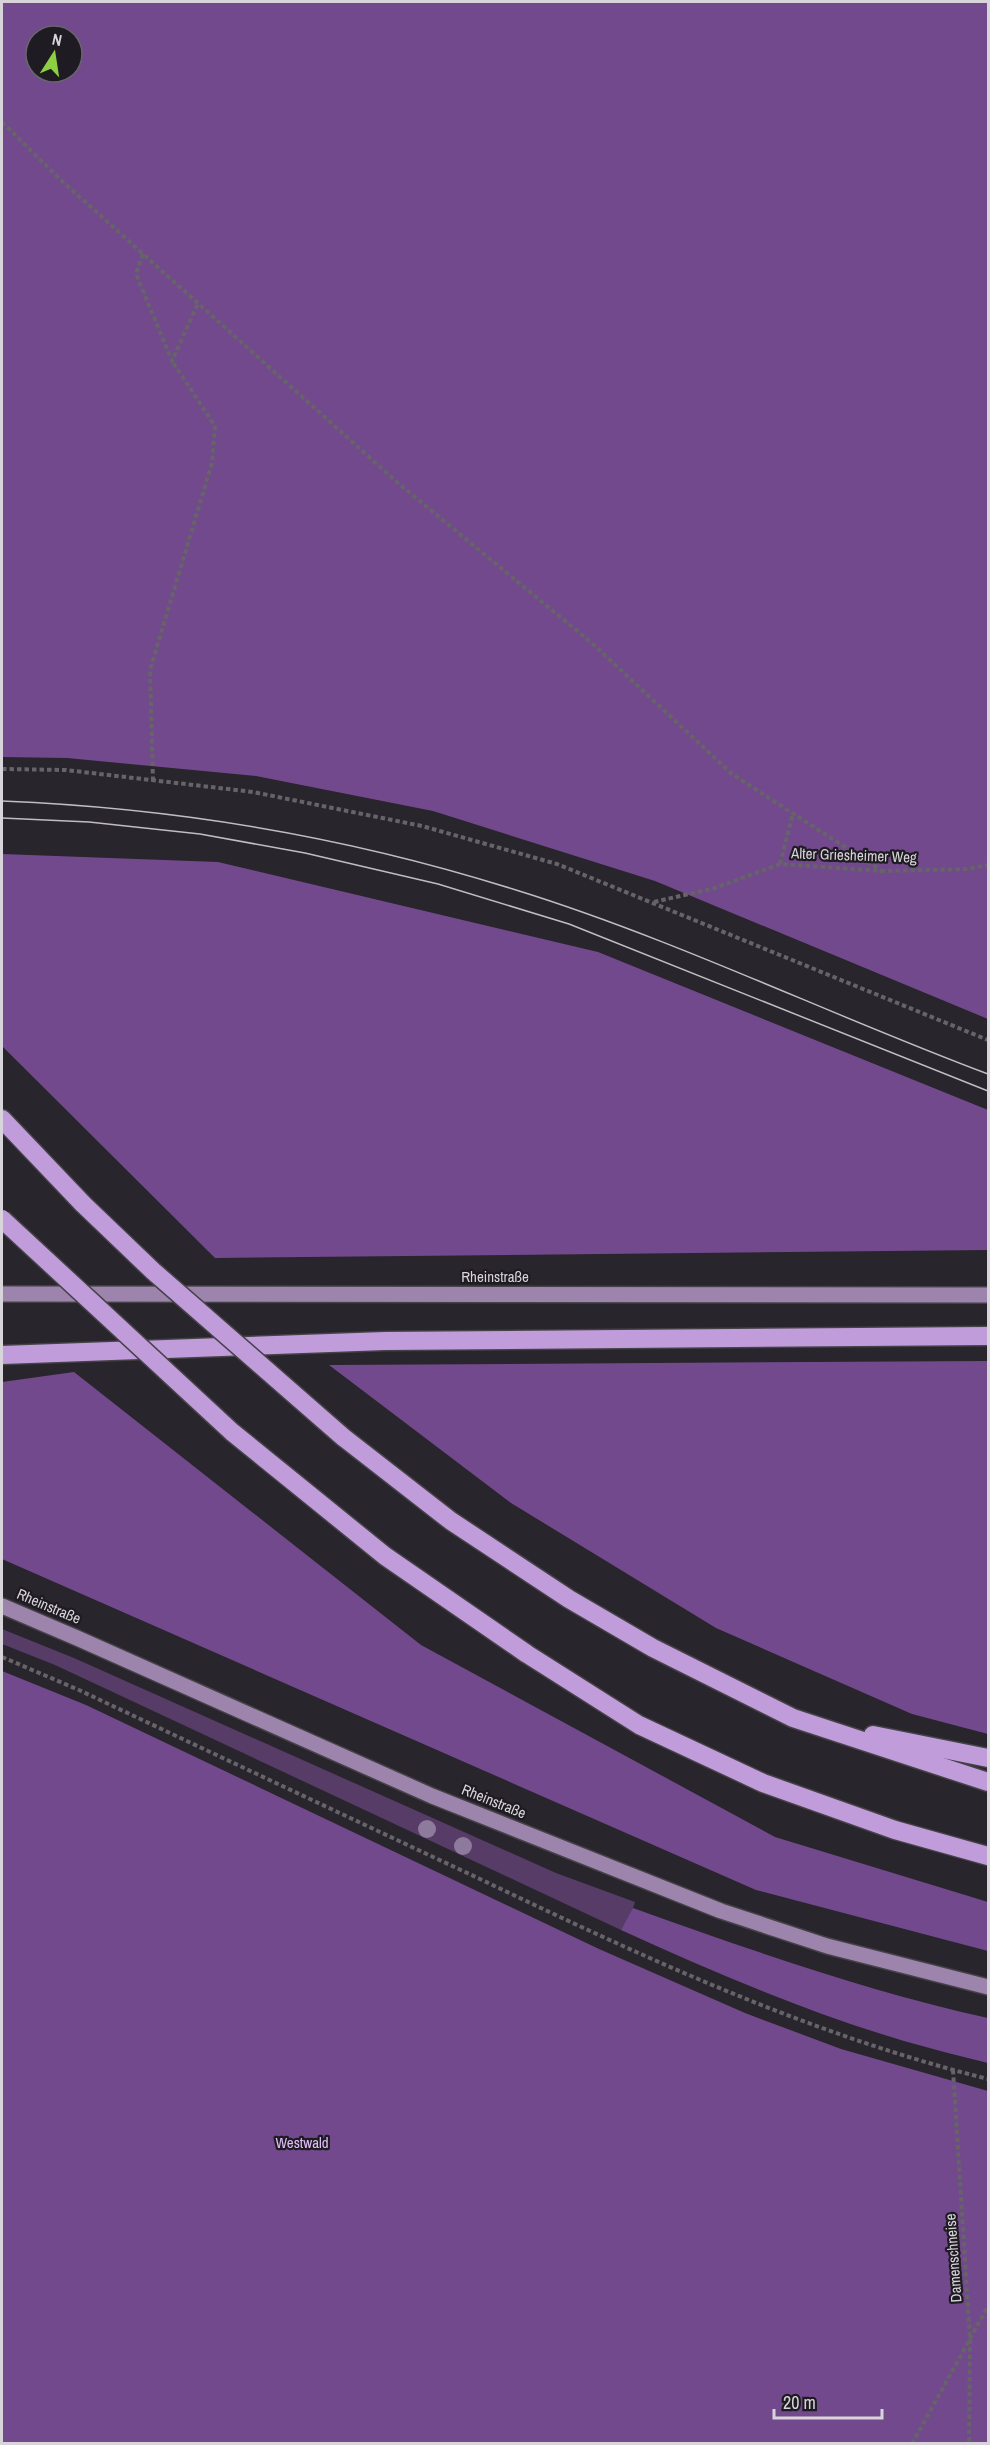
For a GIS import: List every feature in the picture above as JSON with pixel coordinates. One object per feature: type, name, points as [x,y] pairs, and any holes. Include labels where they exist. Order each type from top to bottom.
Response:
[{"type":"highway","points":[[2,1119],[153,1271],[343,1437],[451,1521],[569,1599],[652,1648],[793,1718],[988,1782]]},
{"type":"highway","points":[[2,1219],[232,1432],[386,1556],[527,1654],[639,1725],[763,1783],[895,1830],[988,1856]]},
{"type":"highway","points":[[2,1355],[385,1341],[988,1336]]},
{"type":"highway","points":[[793,1718],[988,1758]]},
{"type":"main road","name":"Rheinstraße","points":[[2,1294],[988,1295]]},
{"type":"main road","name":"Rheinstraße","points":[[2,1606],[432,1796],[720,1911],[827,1946],[988,1987]]},
{"type":"path","points":[[2,122],[63,182],[398,483],[593,644],[732,774],[882,871]]},
{"type":"path","points":[[144,254],[136,274],[172,361],[215,426],[212,463],[150,670],[153,781]]},
{"type":"path","points":[[172,361],[198,303]]},
{"type":"path","points":[[2,769],[66,770],[253,792],[422,826],[557,864],[988,1040]]},
{"type":"path","points":[[780,864],[793,813]]},
{"type":"path","name":"Alter Griesheimer Weg","points":[[652,902],[714,888],[780,864],[882,871],[968,869],[988,865]]},
{"type":"path","points":[[2,1657],[79,1690],[563,1919],[730,1993],[815,2027],[920,2062],[988,2079]]},
{"type":"path","name":"Damenschneise","points":[[953,2070],[970,2340],[969,2444]]},
{"type":"path","points":[[912,2444],[988,2306]]},
{"type":"shaded area","points":[[2,1629],[74,1658],[556,1873],[635,1902],[631,1914],[621,1930],[55,1665],[2,1644]]},
{"type":"green space","points":[[2,2],[988,2],[988,1019],[655,881],[433,811],[256,776],[67,758],[2,757]]},
{"type":"green space","points":[[2,854],[218,862],[598,952],[988,1110],[988,1250],[215,1258],[2,1046]]},
{"type":"green space","points":[[988,1361],[988,1734],[912,1714],[716,1628],[511,1503],[329,1365]]},
{"type":"green space","points":[[74,1372],[421,1645],[775,1837],[988,1902],[988,1951],[756,1890],[2,1559],[2,1382]]},
{"type":"green space","name":"Westwald","points":[[2,1671],[86,1705],[599,1949],[745,2013],[841,2049],[988,2091],[988,2443],[2,2443]]},
{"type":"green space","points":[[633,1908],[853,1982],[988,2018],[988,2063],[868,2030],[690,1961],[621,1930]]},
{"type":"tram line","points":[[2,801],[132,810],[262,828],[326,840],[453,871],[576,910],[635,932],[988,1074]]},
{"type":"tram line","points":[[2,818],[89,822],[200,834],[305,853],[438,884],[569,924],[988,1091]]}]
